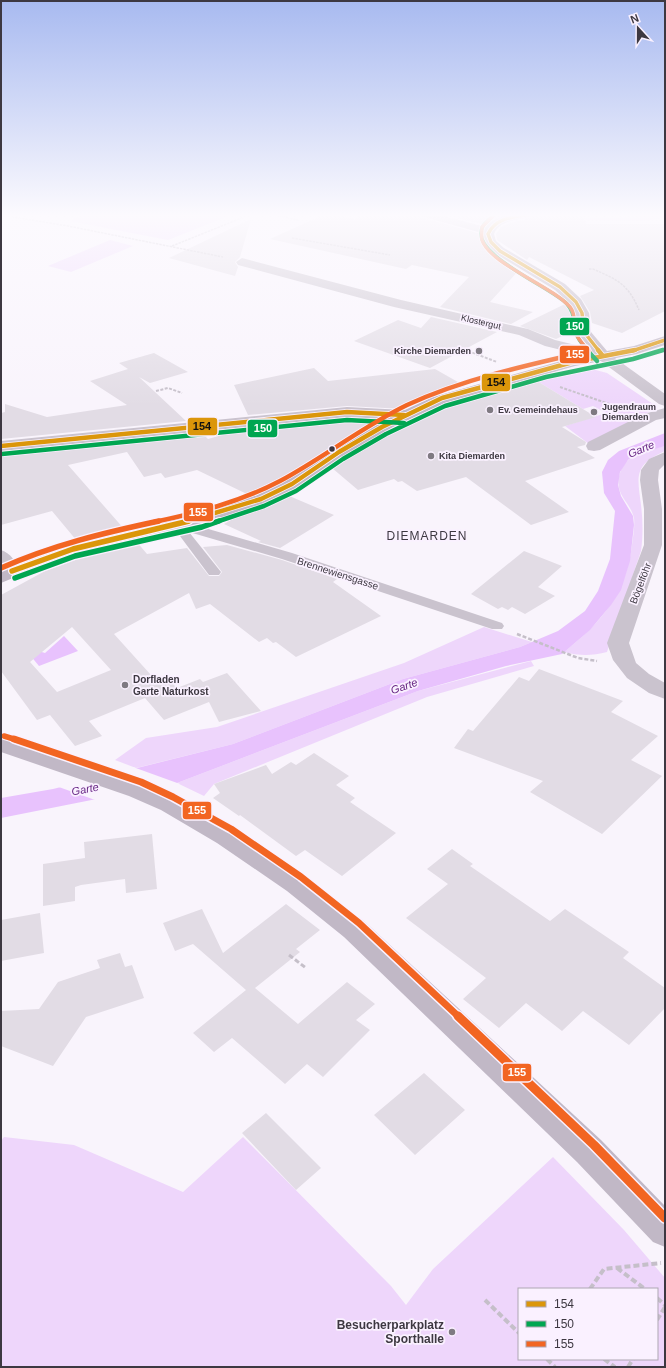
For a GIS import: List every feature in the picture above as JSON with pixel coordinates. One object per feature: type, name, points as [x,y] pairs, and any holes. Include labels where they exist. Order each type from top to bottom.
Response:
[{"type":"street","name":"Klostergut","points":[[305,279],[399,304],[523,332],[550,343],[603,356]]},
{"type":"street","points":[[546,279],[560,287],[576,302],[582,313],[584,332],[603,356],[616,368],[665,401]]},
{"type":"street","points":[[5,568],[57,553],[226,512],[281,490],[340,452],[404,416],[457,394],[529,374],[603,356],[638,350],[665,340]]},
{"type":"street","points":[[1,446],[347,412],[404,416]]},
{"type":"street","points":[[594,446],[658,415]]},
{"type":"street","name":"Bögelföhr","points":[[625,666],[618,650],[619,635],[648,564],[653,545],[653,509],[649,475],[652,467],[665,457]]},
{"type":"street","points":[[625,666],[639,678],[665,692]]},
{"type":"street","points":[[1,744],[138,790],[170,804],[226,836],[296,884],[354,929],[589,1151],[665,1230]]},
{"type":"lane","points":[[177,524],[214,572]]},
{"type":"lane","name":"Brennewiensgasse","points":[[177,524],[287,556],[497,626]]},
{"type":"path","points":[[613,279],[626,285],[634,296],[639,310]]},
{"type":"path","points":[[630,297],[634,296]]},
{"type":"path","points":[[468,351],[503,364]]},
{"type":"path","points":[[529,374],[563,388],[658,415]]},
{"type":"path","points":[[156,391],[168,388],[182,393]]},
{"type":"path","points":[[522,636],[578,658],[625,666]]},
{"type":"path","points":[[289,955],[306,968]]},
{"type":"path","points":[[591,1288],[604,1269],[665,1263]]},
{"type":"path","points":[[617,1268],[644,1288]]},
{"type":"path","points":[[484,1300],[518,1332]]},
{"type":"path","points":[[658,1318],[665,1306]]},
{"type":"path","points":[[605,1360],[614,1367]]},
{"type":"shaded area","points":[[592,369],[607,373],[656,406],[651,411],[589,444],[565,426],[606,413],[593,406],[583,409],[537,381],[579,370]]},
{"type":"shaded area","points":[[665,446],[665,451],[648,461],[640,472],[639,486],[642,511],[641,551],[607,652],[586,655],[564,652],[589,630],[610,606],[618,593],[624,578],[629,562],[634,518],[620,492],[618,480],[623,466],[627,461],[638,454]]},
{"type":"shaded area","points":[[484,627],[532,642],[520,647],[403,679],[233,744],[136,768],[115,760],[146,738],[217,727],[404,663]]},
{"type":"shaded area","points":[[531,661],[534,666],[427,697],[214,784],[204,796],[177,783],[418,691]]},
{"type":"shaded area","points":[[4,1137],[74,1145],[183,1192],[243,1137],[391,1286],[406,1305],[433,1269],[553,1157],[624,1230],[665,1278],[665,1367],[1,1367],[1,1141]]},
{"type":"water","name":"Garte","points":[[665,433],[665,446],[634,455],[628,460],[620,472],[618,485],[621,496],[633,516],[634,525],[630,561],[621,590],[611,605],[590,630],[562,654],[506,666],[418,691],[177,783],[1,818],[1,798],[53,789],[233,744],[403,679],[520,647],[558,631],[585,611],[598,591],[610,559],[615,511],[604,493],[602,472],[608,460],[619,451]]},
{"type":"water","points":[[64,636],[78,651],[39,666],[25,649],[29,648],[45,653]]},
{"type":"pier","points":[[133,767],[180,784],[98,801],[56,786]]},
{"type":"building","points":[[467,279],[511,279],[490,302],[533,312],[511,324],[440,307]]},
{"type":"building","points":[[572,279],[665,279],[665,311],[622,333],[592,323],[590,312],[580,296],[594,290]]},
{"type":"building","points":[[567,303],[574,313],[575,330],[556,339],[520,326]]},
{"type":"building","points":[[431,317],[497,332],[430,368],[354,341],[398,320],[421,328]]},
{"type":"building","points":[[154,353],[188,372],[150,383],[139,377],[186,421],[1,439],[1,413],[5,412],[5,404],[47,417],[127,405],[90,381],[128,369],[119,363]]},
{"type":"building","points":[[314,368],[328,381],[435,369],[465,386],[432,396],[404,409],[347,406],[248,415],[234,385]]},
{"type":"building","points":[[537,381],[596,417],[562,427],[586,442],[585,445],[577,447],[595,458],[525,481],[569,512],[531,525],[466,477],[417,491],[402,481],[398,482],[394,479],[358,490],[332,468],[394,428],[446,404]]},
{"type":"building","points":[[347,418],[379,420],[309,464],[249,495],[197,470],[165,478],[161,473],[144,477],[127,452],[68,465],[125,530],[77,541],[52,511],[1,525],[1,452],[202,433],[208,439],[247,428]]},
{"type":"building","points":[[287,495],[334,515],[280,548],[258,542],[261,541],[224,524],[243,513],[269,504]]},
{"type":"building","points":[[136,541],[147,554],[187,548],[209,576],[219,576],[222,572],[203,547],[227,545],[282,560],[337,579],[333,582],[381,616],[296,657],[276,642],[273,643],[267,638],[259,642],[210,604],[196,609],[189,593],[114,634],[160,685],[170,681],[177,688],[200,679],[203,682],[227,673],[261,711],[219,722],[209,702],[164,720],[145,698],[89,721],[102,736],[75,746],[50,715],[37,720],[1,671],[1,595],[45,571],[89,555],[87,553]],"holes":[[[72,627],[111,670],[57,692],[30,662]]]},
{"type":"building","points":[[524,551],[562,566],[538,587],[555,596],[525,614],[512,607],[508,610],[502,607],[498,609],[471,594]]},
{"type":"building","points":[[539,669],[623,701],[611,712],[658,736],[631,760],[662,776],[602,834],[530,792],[543,781],[454,748],[468,729],[473,731],[519,677],[529,681]]},
{"type":"building","points":[[314,753],[349,776],[336,785],[355,798],[350,802],[396,833],[342,876],[305,850],[296,856],[240,815],[239,816],[213,798],[220,793],[214,784],[266,765],[272,774],[291,762],[296,765]]},
{"type":"building","points":[[152,834],[157,889],[126,893],[125,879],[81,885],[75,887],[75,901],[43,906],[43,864],[85,858],[84,842]]},
{"type":"building","points":[[452,849],[473,864],[470,866],[550,921],[565,909],[629,952],[623,958],[665,988],[665,1008],[629,1045],[583,1011],[562,1031],[526,1003],[499,1028],[463,999],[486,978],[406,918],[448,884],[427,869]]},
{"type":"building","points":[[286,904],[320,930],[296,949],[300,952],[255,988],[298,1024],[347,982],[375,1004],[356,1020],[370,1030],[323,1077],[307,1064],[285,1084],[232,1038],[214,1052],[193,1033],[246,990],[193,944],[175,951],[163,923],[202,909],[223,953]]},
{"type":"building","points":[[40,913],[44,953],[1,961],[1,920]]},
{"type":"building","points":[[120,953],[125,967],[132,965],[144,998],[86,1017],[53,1066],[1,1046],[1,1011],[39,1009],[58,982],[100,968],[97,960]]},
{"type":"building","points":[[424,1073],[465,1110],[415,1155],[374,1115]]},
{"type":"building","points":[[266,1113],[321,1168],[296,1190],[242,1133]]},
{"type":"transit line","name":"155","points":[[1,568],[45,550],[78,539],[187,515],[244,498],[281,481],[367,427],[407,405],[484,377],[589,351],[576,334],[574,317],[570,307],[560,298],[529,279]]},
{"type":"transit line","name":"150","points":[[530,279],[556,294],[571,308],[576,334],[582,344],[597,361]]},
{"type":"transit line","name":"154","points":[[546,279],[560,287],[576,302],[582,313],[584,332],[603,356]]},
{"type":"transit line","name":"154","points":[[12,571],[73,549],[199,519],[261,499],[292,484],[339,452],[382,427],[442,398],[573,362],[631,351],[665,340]]},
{"type":"transit line","name":"150","points":[[15,578],[75,556],[202,527],[264,506],[296,491],[343,459],[386,434],[445,406],[546,377],[633,359],[665,349]]},
{"type":"transit line","name":"154","points":[[1,446],[347,412],[404,415]]},
{"type":"transit line","name":"150","points":[[2,454],[347,420],[404,423]]},
{"type":"transit line","name":"155","points":[[4,736],[141,782],[173,797],[231,829],[301,877],[359,923],[594,1145],[665,1218]]},
{"type":"place","name":"Kirche Diemarden","points":[[479,351]]},
{"type":"place","name":"Ev. Gemeindehaus","points":[[490,410]]},
{"type":"place","name":"Jugendraum Diemarden","points":[[594,412]]},
{"type":"place","name":"Kita Diemarden","points":[[431,456]]},
{"type":"place","name":"Dorfladen Garte Naturkost","points":[[125,685]]},
{"type":"place","name":"Besucherparkplatz Sporthalle","points":[[452,1332]]},
{"type":"district","name":"DIEMARDEN","points":[[427,536]]}]
